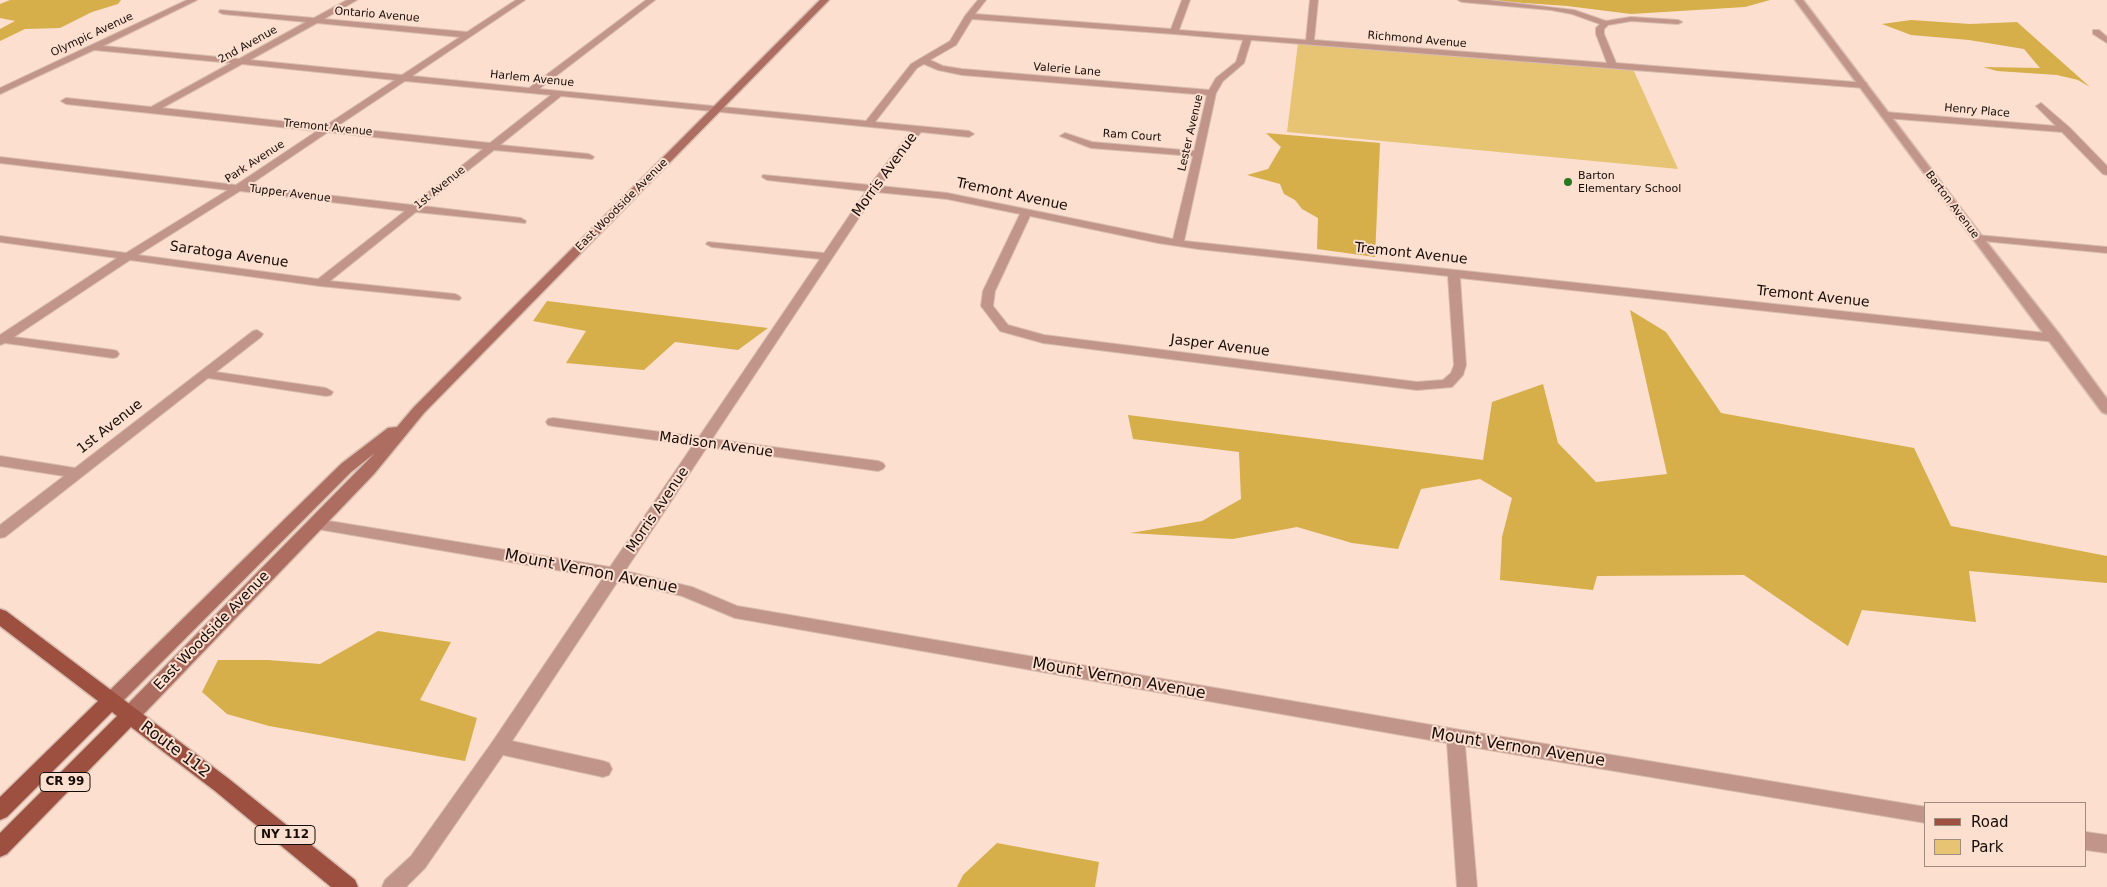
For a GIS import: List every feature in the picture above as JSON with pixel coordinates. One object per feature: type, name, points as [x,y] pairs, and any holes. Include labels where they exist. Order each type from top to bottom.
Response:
[{"type":"main road","name":"East Woodside Avenue","points":[[0,847],[369,470],[419,410],[824,0]]},
{"type":"main road","name":"East Woodside Avenue","points":[[0,812],[346,468],[419,410]]},
{"type":"main road","name":"Route 112","points":[[0,616],[110,702],[229,791],[347,887]]},
{"type":"street","name":"Olympic Avenue","points":[[0,91],[193,0]]},
{"type":"street","name":"2nd Avenue","points":[[154,109],[353,0]]},
{"type":"street","name":"Park Avenue","points":[[1,340],[127,257],[330,128],[521,0]]},
{"type":"street","points":[[531,90],[650,0]]},
{"type":"street","points":[[868,124],[914,66],[953,43],[969,16],[982,0]]},
{"type":"street","points":[[1174,32],[1186,0]]},
{"type":"street","points":[[1310,43],[1314,0]]},
{"type":"street","points":[[1462,0],[1551,8],[1574,12],[1605,23],[1631,20],[1678,22]]},
{"type":"street","name":"Barton Avenue","points":[[1799,0],[2107,409]]},
{"type":"street","name":"Ontario Avenue","points":[[223,12],[468,35]]},
{"type":"street","name":"Richmond Avenue","points":[[969,16],[1247,39],[1864,85]]},
{"type":"street","points":[[1605,23],[1600,28],[1600,34],[1613,66]]},
{"type":"street","points":[[2096,32],[2107,41]]},
{"type":"street","name":"Lester Avenue","points":[[1178,243],[1200,154],[1212,93],[1219,80],[1240,63],[1247,39]]},
{"type":"street","name":"Harlem Avenue","points":[[93,47],[968,134]]},
{"type":"street","name":"Valerie Lane","points":[[922,60],[942,68],[962,72],[1212,93]]},
{"type":"street","name":"1st Avenue","points":[[320,282],[559,93]]},
{"type":"street","name":"Tremont Avenue","points":[[66,100],[589,157]]},
{"type":"street","points":[[2041,106],[2107,172]]},
{"type":"street","name":"Henry Place","points":[[1885,115],[2067,130]]},
{"type":"street","name":"Morris Avenue","points":[[392,887],[418,862],[499,746],[874,188],[918,129]]},
{"type":"street","name":"Ram Court","points":[[1065,136],[1091,146],[1200,154]]},
{"type":"street","name":"Tupper Avenue","points":[[0,160],[521,221]]},
{"type":"street","name":"Tremont Avenue","points":[[767,177],[947,196],[1026,214],[1178,243],[2055,338]]},
{"type":"street","name":"Jasper Avenue","points":[[1026,214],[989,291],[987,306],[1004,328],[1043,339],[1417,386],[1447,384],[1457,376],[1460,365],[1454,274]]},
{"type":"street","points":[[1977,238],[2107,250]]},
{"type":"street","name":"Saratoga Avenue","points":[[0,240],[455,298]]},
{"type":"street","points":[[712,244],[828,257]]},
{"type":"street","name":"1st Avenue","points":[[0,533],[258,334]]},
{"type":"street","points":[[1,340],[114,354]]},
{"type":"street","points":[[206,374],[326,392]]},
{"type":"street","name":"Madison Avenue","points":[[553,422],[878,466]]},
{"type":"street","points":[[0,460],[77,473]]},
{"type":"street","name":"Mount Vernon Avenue","points":[[317,524],[615,574],[686,591],[735,612],[1454,737],[1924,815]]},
{"type":"street","points":[[1454,737],[1467,887]]},
{"type":"street","points":[[499,746],[603,769]]},
{"type":"street","points":[[2087,841],[2107,844]]},
{"type":"green space","points":[[1298,43],[1633,69],[1678,169],[1287,132]]},
{"type":"shaded area","points":[[10,0],[121,0],[118,4],[92,12],[60,28],[25,29],[0,41],[0,29],[15,21],[0,18],[0,4]]},
{"type":"shaded area","points":[[1481,0],[1770,0],[1745,7],[1631,14],[1567,6]]},
{"type":"shaded area","points":[[1911,20],[1970,24],[2017,22],[2090,87],[2078,80],[2057,75],[1997,71],[1983,67],[2040,68],[2024,49],[1969,40],[1911,35],[1882,24]]},
{"type":"shaded area","points":[[1266,133],[1380,143],[1375,257],[1317,249],[1318,218],[1302,209],[1295,200],[1284,194],[1280,184],[1247,175],[1268,169],[1281,147]]},
{"type":"shaded area","points":[[547,301],[768,328],[738,350],[675,342],[644,370],[566,363],[586,331],[533,321]]},
{"type":"shaded area","points":[[1630,310],[1666,332],[1721,413],[1914,448],[1951,526],[2107,556],[2107,583],[1969,571],[1976,622],[1862,610],[1848,646],[1744,575],[1597,576],[1593,590],[1500,580],[1502,537],[1512,498],[1480,479],[1421,489],[1398,549],[1352,543],[1297,527],[1233,539],[1130,533],[1202,521],[1241,499],[1239,452],[1133,439],[1128,415],[1483,460],[1492,402],[1543,384],[1558,443],[1596,482],[1667,474]]},
{"type":"shaded area","points":[[378,631],[451,642],[420,700],[477,718],[465,761],[269,726],[227,714],[202,692],[218,660],[268,660],[320,664]]},
{"type":"shaded area","points":[[997,843],[1099,862],[1095,887],[957,887],[963,875]]},
{"type":"place","name":"Barton Elementary School","points":[[1568,182]]}]
